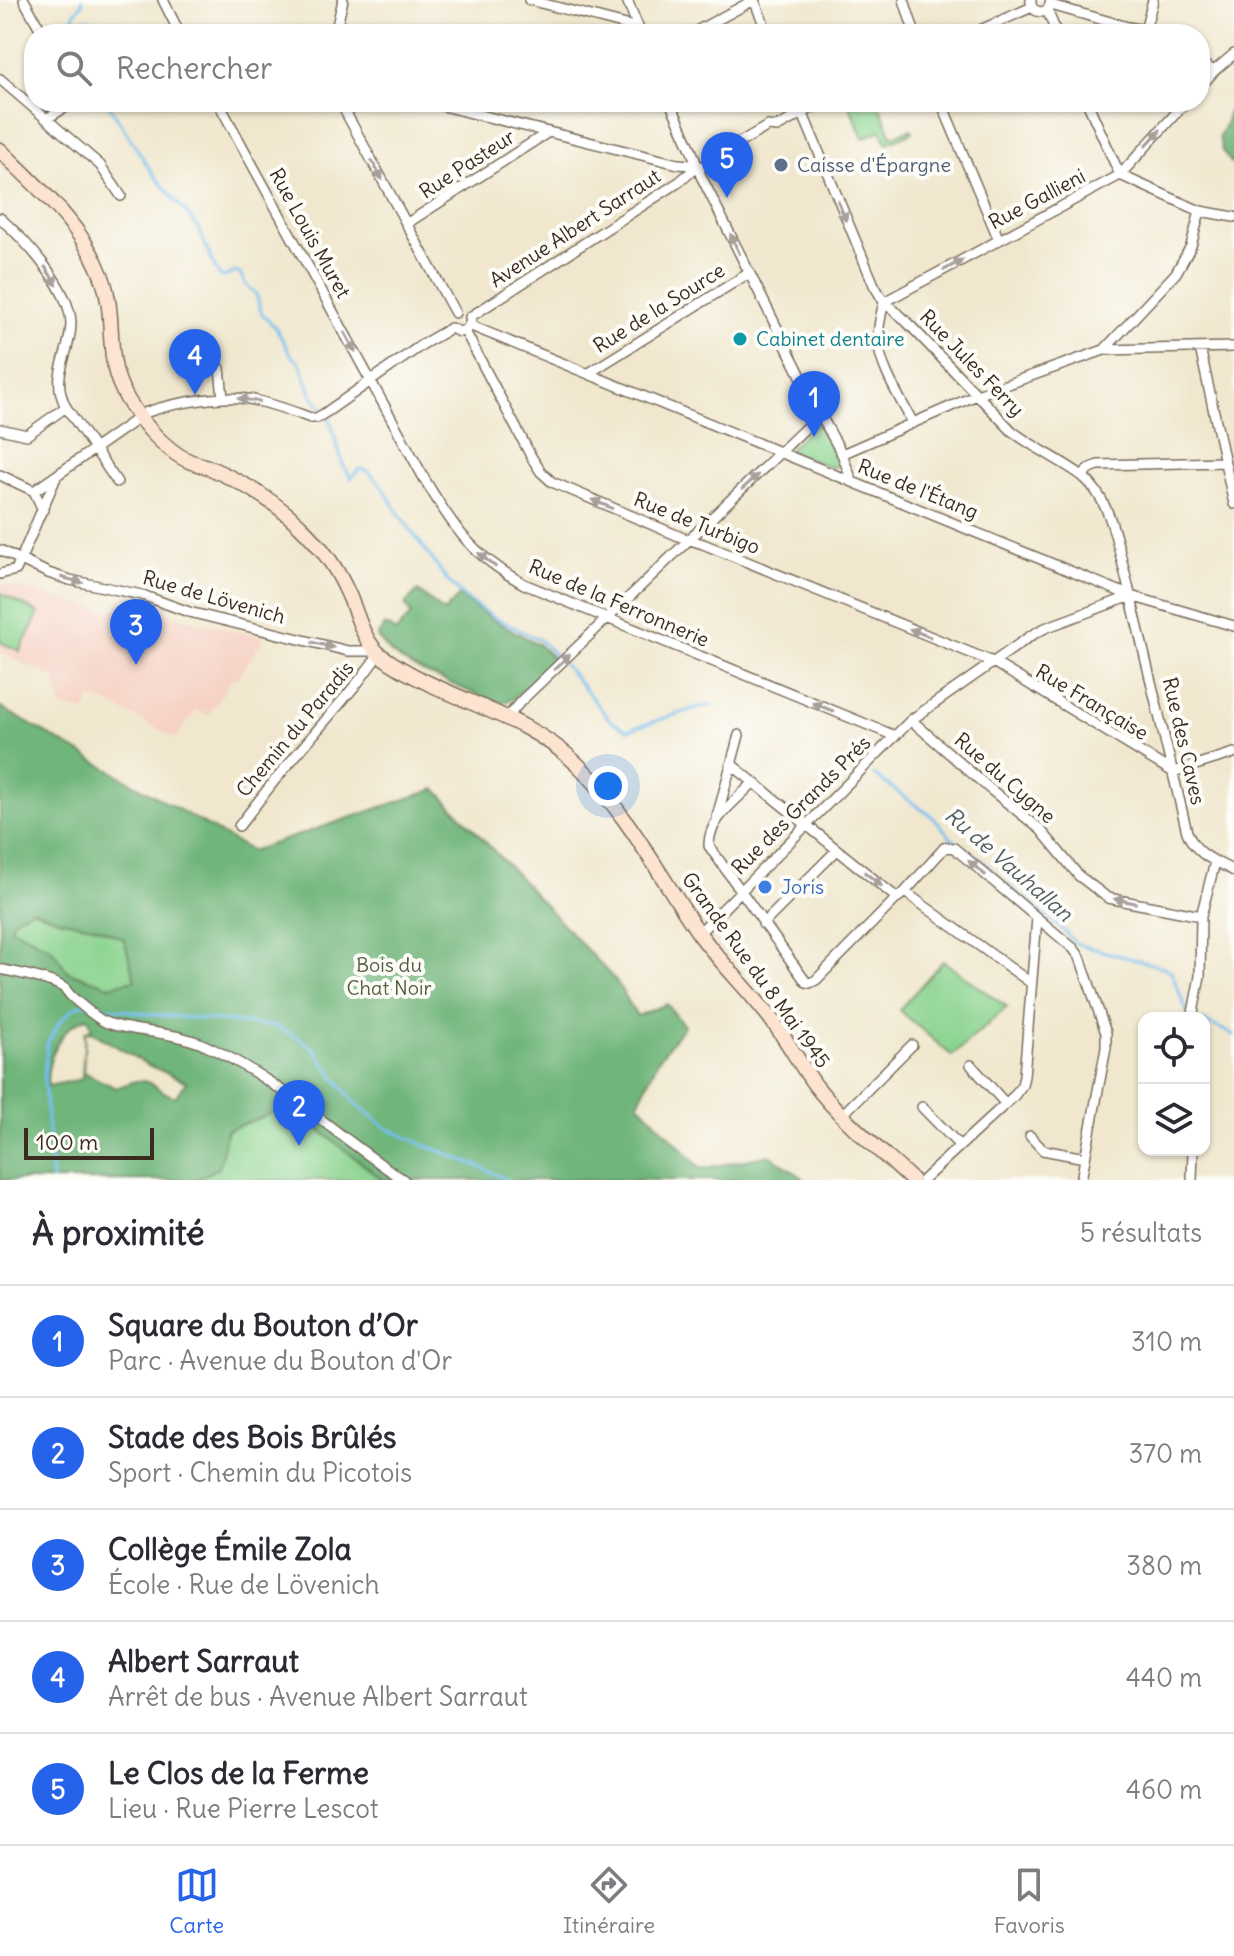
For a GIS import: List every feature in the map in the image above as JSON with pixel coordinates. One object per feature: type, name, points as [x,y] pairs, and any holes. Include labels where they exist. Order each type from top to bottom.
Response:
[{"type":"main road","points":[[0,150],[73,223],[91,252],[109,296],[113,346],[144,414],[208,467],[281,509],[315,542],[332,562],[377,653]]},
{"type":"main road","points":[[0,158],[31,182]]},
{"type":"main road","name":"Grande Rue du 8 Mai 1945","points":[[377,653],[430,683],[553,743],[577,764],[629,825],[718,959],[768,1014],[814,1083],[842,1115],[912,1180]]},
{"type":"street","points":[[24,0],[37,24]]},
{"type":"street","points":[[163,0],[175,24]]},
{"type":"street","points":[[337,24],[343,0]]},
{"type":"street","points":[[529,0],[615,24]]},
{"type":"street","points":[[627,0],[637,24]]},
{"type":"street","points":[[710,24],[754,0],[764,24]]},
{"type":"street","points":[[904,0],[912,24]]},
{"type":"street","points":[[1151,24],[1153,0]]},
{"type":"street","points":[[990,24],[1031,3],[1039,12],[1050,5],[1117,24]]},
{"type":"street","points":[[1210,76],[1234,54]]},
{"type":"street","points":[[1210,68],[1214,71]]},
{"type":"street","points":[[0,79],[24,100]]},
{"type":"street","points":[[38,112],[100,165],[121,196]]},
{"type":"street","points":[[46,119],[58,112]]},
{"type":"street","name":"Rue Louis Muret","points":[[223,112],[371,381]]},
{"type":"street","points":[[345,112],[455,313]]},
{"type":"street","points":[[466,112],[697,167]]},
{"type":"street","points":[[674,112],[697,167],[842,454],[852,481]]},
{"type":"street","points":[[945,112],[999,240]]},
{"type":"street","points":[[1092,112],[1120,175],[1200,211],[1234,217]]},
{"type":"street","name":"Rue Gallieni","points":[[884,302],[1120,175],[1177,112]]},
{"type":"street","name":"Avenue Albert Sarraut","points":[[468,324],[697,167],[732,151],[737,144],[768,126],[777,127],[802,113]]},
{"type":"street","name":"Rue Jules Ferry","points":[[802,113],[812,130],[874,285],[884,302],[1020,438],[1083,476],[1094,489],[1113,525],[1131,596]]},
{"type":"street","name":"Rue Pasteur","points":[[406,224],[547,133]]},
{"type":"street","points":[[1104,350],[1176,273],[1191,246],[1200,211]]},
{"type":"street","points":[[0,218],[39,258],[67,304],[71,324],[58,383],[60,393],[66,407],[117,482]]},
{"type":"street","name":"Rue de la Source","points":[[589,373],[749,273]]},
{"type":"street","points":[[884,302],[879,321],[881,359],[913,423]]},
{"type":"street","points":[[463,311],[468,324],[459,332],[451,328],[450,317],[463,311]]},
{"type":"street","name":"Rue de l'Étang","points":[[468,324],[1131,596],[1234,626]]},
{"type":"street","name":"Rue de Turbigo","points":[[468,324],[532,458],[552,482],[993,662]]},
{"type":"street","points":[[34,491],[144,414],[160,408],[223,398],[256,400],[311,418],[326,413],[423,344],[451,328]]},
{"type":"street","points":[[842,454],[977,395],[1104,350],[1234,347]]},
{"type":"street","points":[[1200,348],[1234,504]]},
{"type":"street","points":[[207,360],[220,368],[223,398]]},
{"type":"street","name":"Rue de la Ferronnerie","points":[[371,381],[451,522],[481,556],[502,572],[607,619],[895,736]]},
{"type":"street","points":[[0,429],[27,435],[66,407]]},
{"type":"street","points":[[507,718],[520,702],[820,414]]},
{"type":"street","points":[[1083,476],[1088,469],[1098,465],[1225,462]]},
{"type":"street","points":[[0,475],[34,491],[43,510]]},
{"type":"street","points":[[0,574],[16,570],[57,475]]},
{"type":"street","name":"Rue de Lövenich","points":[[0,550],[59,577],[142,595],[189,612],[348,651],[377,653]]},
{"type":"street","name":"Rue des Grands Prés","points":[[698,931],[741,892],[911,720],[1013,647],[1045,628],[1131,596]]},
{"type":"street","name":"Rue des Caves","points":[[1131,596],[1189,840],[1199,852],[1234,871]]},
{"type":"street","name":"Chemin du Paradis","points":[[239,826],[359,681],[377,653]]},
{"type":"street","name":"Rue Française","points":[[993,662],[1173,772]]},
{"type":"street","name":"Rue du Cygne","points":[[911,720],[1040,829],[1079,876],[1108,898],[1201,916]]},
{"type":"street","points":[[739,735],[709,846],[806,982],[816,980],[941,851],[950,847],[1080,957],[1106,1033],[1106,1048],[1081,1180]]},
{"type":"street","points":[[1173,772],[1234,753]]},
{"type":"street","points":[[731,764],[837,850],[1031,983]]},
{"type":"street","points":[[716,821],[754,782]]},
{"type":"street","points":[[763,924],[837,850]]},
{"type":"street","points":[[1194,1012],[1199,989],[1201,916],[1215,862]]},
{"type":"street","points":[[923,1180],[1022,1085],[1037,918]]},
{"type":"street","points":[[0,969],[56,984],[108,1023],[179,1037],[238,1062],[302,1104],[367,1156],[404,1180]]},
{"type":"street","points":[[842,1115],[912,1045]]},
{"type":"street","points":[[971,1065],[1005,1103]]},
{"type":"street","points":[[922,1107],[959,1145]]},
{"type":"street","points":[[1030,1136],[1043,1150],[1085,1158]]},
{"type":"street","points":[[1192,1180],[1193,1156]]},
{"type":"shaded area","points":[[0,583],[110,612],[126,603],[265,637],[208,715],[196,710],[175,738],[105,702],[90,699],[86,712],[60,706],[56,679],[0,652]]},
{"type":"green space","points":[[1232,103],[1234,166],[1222,151],[1219,136]]},
{"type":"green space","points":[[852,112],[882,112],[892,136],[911,129],[913,132],[887,143],[881,130],[863,138]]},
{"type":"green space","points":[[815,425],[820,426],[838,459],[835,467],[790,451]]},
{"type":"green space","points":[[418,591],[444,612],[459,596],[493,620],[538,644],[555,660],[513,699],[499,704],[414,668],[392,654],[377,637],[385,625],[396,632],[411,615],[405,604]]},
{"type":"green space","points":[[0,593],[39,613],[20,651],[0,642]]},
{"type":"green space","name":"Bois du Chat Noir","points":[[0,707],[251,851],[436,789],[616,981],[637,1016],[667,1004],[684,1026],[658,1060],[638,1103],[701,1169],[770,1155],[806,1180],[388,1180],[382,1179],[293,1109],[287,1108],[227,1130],[219,1168],[194,1180],[0,1180]],"holes":[[[32,909],[58,919],[97,927],[124,939],[135,980],[109,986],[68,972],[51,948],[11,928],[14,919]],[[88,1017],[92,1028],[85,1032],[82,1079],[48,1086],[51,1057],[68,1029]],[[90,1031],[148,1065],[187,1082],[175,1097],[141,1081],[116,1088],[83,1072],[85,1033]]]},
{"type":"green space","points":[[31,909],[58,919],[97,927],[124,939],[135,980],[109,986],[68,972],[51,948],[11,928],[14,919]]},
{"type":"green space","points":[[943,961],[1007,1007],[952,1056],[899,1010]]},
{"type":"green space","points":[[293,1108],[382,1179],[388,1180],[194,1180],[219,1168],[226,1130]]},
{"type":"waterway","name":"Ru de Vauhallan","points":[[82,0],[73,17],[77,21],[90,20],[90,24]]},
{"type":"waterway","name":"Ru de Vauhallan","points":[[113,112],[153,174],[197,226],[220,276],[236,272],[256,294],[262,314],[276,328],[291,355],[300,363],[311,393],[330,420],[343,465],[351,478],[359,469],[368,471],[382,486],[448,581],[465,598],[493,617],[540,640],[557,657]]},
{"type":"waterway","name":"Ru de Vauhallan","points":[[564,664],[611,721],[628,730],[714,705]]},
{"type":"waterway","name":"Ru de Vauhallan","points":[[874,775],[934,818],[953,840],[980,859],[1074,942],[1171,971],[1187,1012]]},
{"type":"waterway","points":[[52,1180],[44,1079],[47,1044],[59,1023],[73,1009],[91,1003],[148,1014],[275,1026],[312,1047],[353,1101],[385,1127],[507,1180]]},
{"type":"waterway","name":"Ru de Vauhallan","points":[[1210,1024],[1234,1035]]},
{"type":"place","name":"Caisse d'Épargne","points":[[781,165]]},
{"type":"place","name":"Le Clos de la Ferme","points":[[727,198]]},
{"type":"place","name":"Cabinet dentaire","points":[[740,339]]},
{"type":"place","name":"Albert Sarraut","points":[[195,395]]},
{"type":"place","name":"Square du Bouton d’Or","points":[[814,437]]},
{"type":"place","name":"Collège Émile Zola","points":[[136,665]]},
{"type":"place","name":"Joris","points":[[765,887]]},
{"type":"place","name":"Stade des Bois Brûlés","points":[[299,1146]]}]
